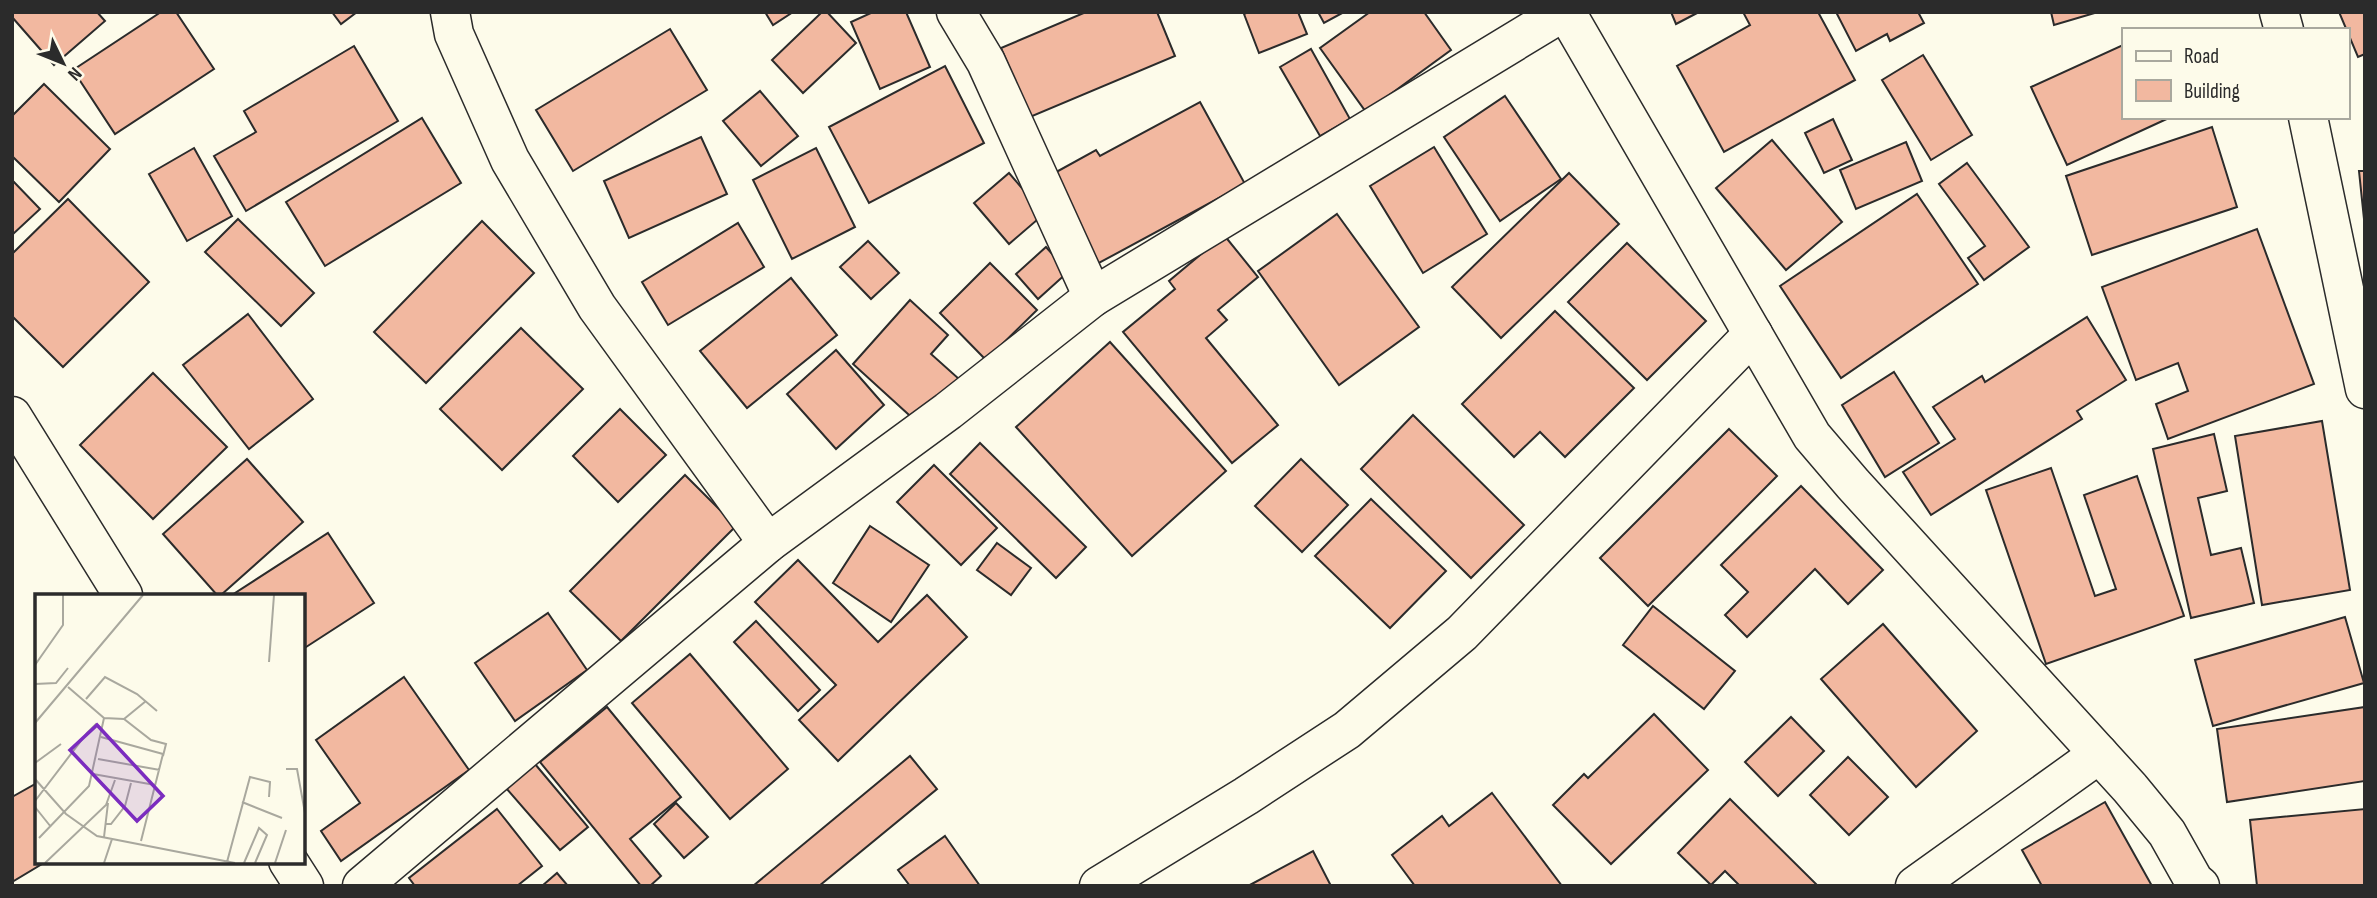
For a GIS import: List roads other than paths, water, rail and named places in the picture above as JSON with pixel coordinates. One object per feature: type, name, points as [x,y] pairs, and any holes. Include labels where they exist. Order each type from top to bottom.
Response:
[{"type":"street","points":[[450,12],[454,34],[510,160],[597,307],[768,543]]},
{"type":"street","points":[[956,12],[986,62],[1093,297]]},
{"type":"street","points":[[362,886],[768,543],[948,411],[1093,297],[1565,12],[1812,436],[2099,754],[2167,833],[2194,881],[2200,886]]},
{"type":"street","points":[[2308,119],[2365,388]]},
{"type":"street","points":[[1099,886],[1347,730],[1462,633],[1753,334]]},
{"type":"street","points":[[12,416],[122,594]]},
{"type":"street","points":[[1915,886],[2099,754]]},
{"type":"street","points":[[289,863],[303,886]]}]
